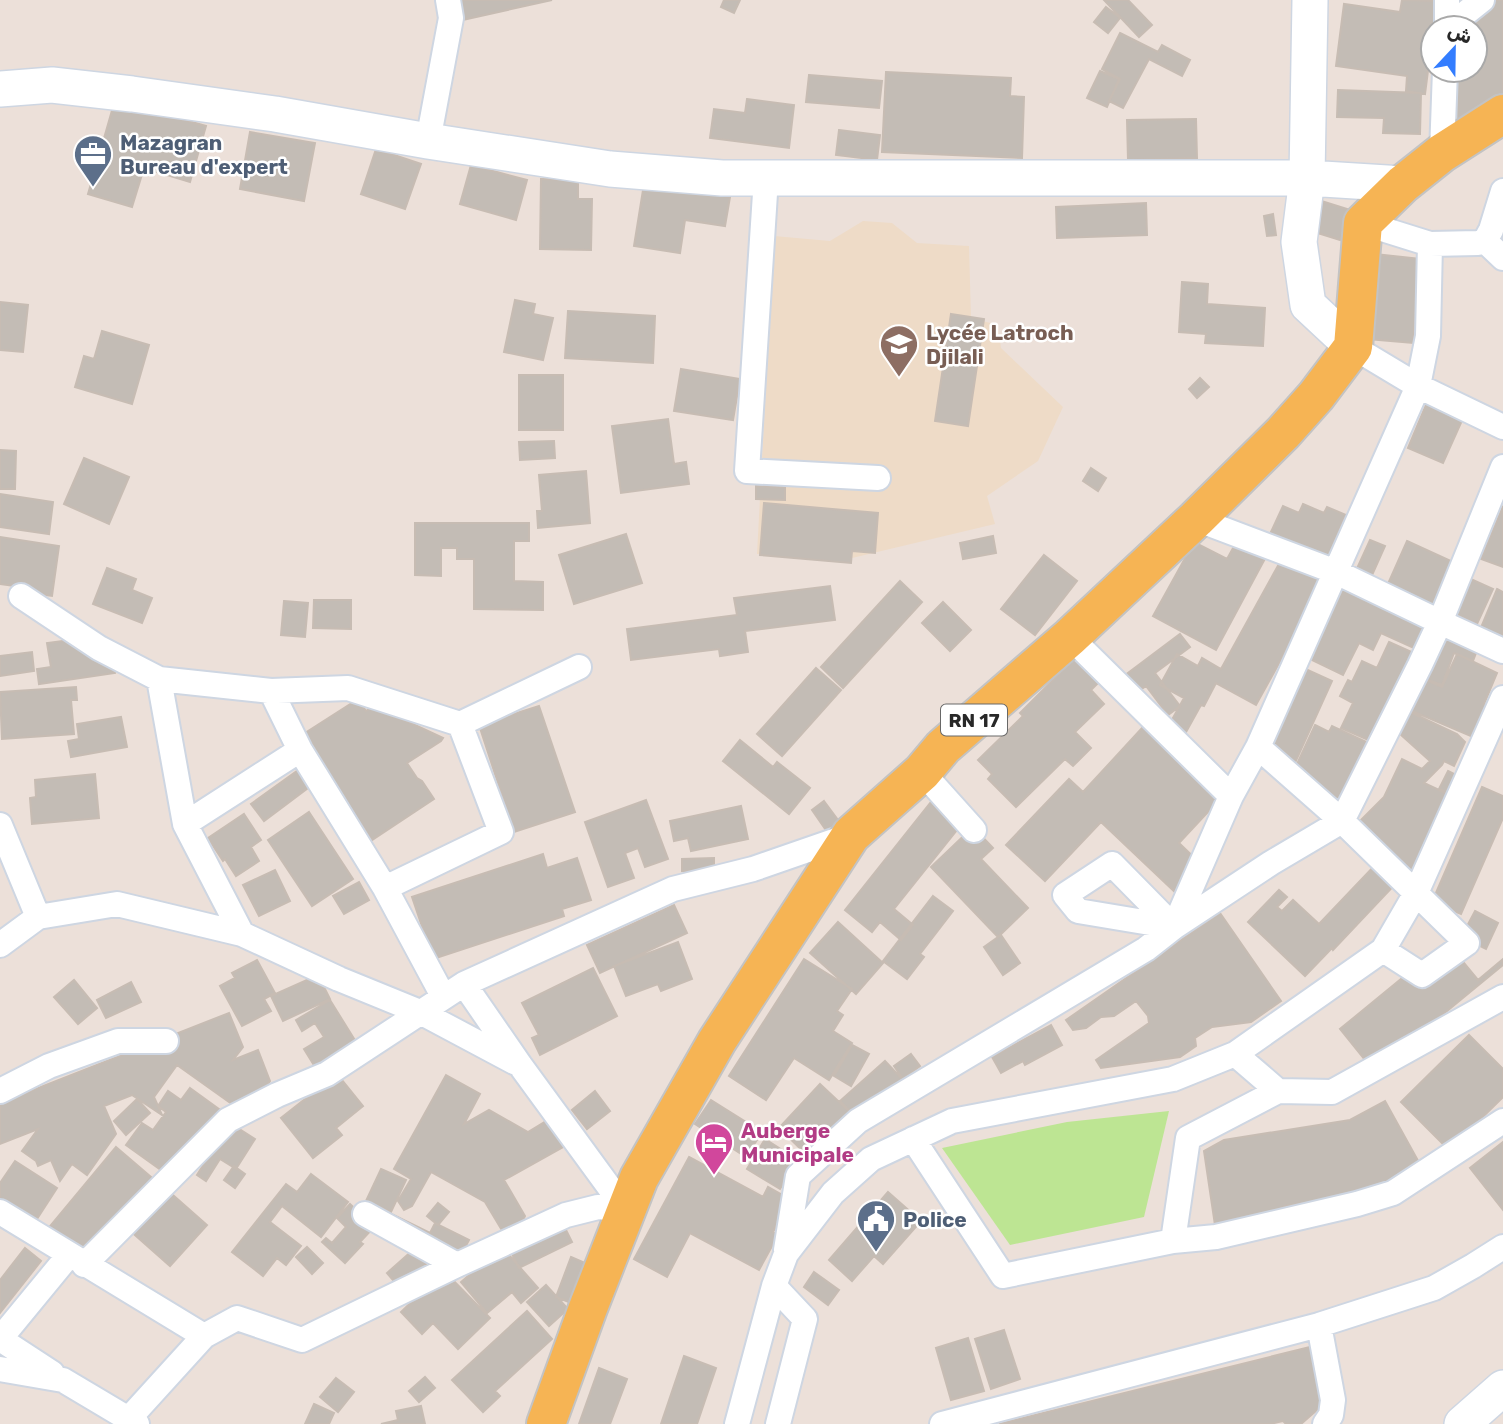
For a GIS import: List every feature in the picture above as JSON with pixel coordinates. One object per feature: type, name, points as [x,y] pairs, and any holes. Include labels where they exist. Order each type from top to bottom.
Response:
[{"type":"main road","points":[[1309,0],[1307,178],[1299,242],[1308,305],[1353,347]]},
{"type":"main road","points":[[0,89],[52,85],[132,94],[275,114],[428,142],[610,169],[723,178],[1307,178],[1402,184]]},
{"type":"main road","points":[[1353,347],[1363,223],[1402,184],[1442,153],[1503,114]]},
{"type":"main road","name":"RN 17","points":[[546,1424],[639,1178],[717,1041],[851,835],[922,772],[943,747],[1070,637],[1196,519],[1283,433],[1316,396],[1353,347]]},
{"type":"main road","points":[[1462,1424],[1503,1388]]},
{"type":"street","points":[[428,142],[451,18],[448,0]]},
{"type":"street","points":[[1464,14],[1482,0]]},
{"type":"street","points":[[1442,153],[1445,84]]},
{"type":"street","points":[[1503,114],[1503,126]]},
{"type":"street","points":[[766,178],[747,471],[878,478]]},
{"type":"street","points":[[1363,223],[1430,244],[1478,243],[1485,241],[1491,230],[1503,191]]},
{"type":"street","points":[[1485,241],[1503,258]]},
{"type":"street","points":[[1174,927],[1231,796],[1258,747],[1418,386],[1428,336],[1430,244]]},
{"type":"street","points":[[1353,347],[1418,386],[1503,427]]},
{"type":"street","points":[[737,1424],[774,1286],[786,1254],[798,1176],[858,1121],[1146,950],[1174,927],[1271,863],[1342,821],[1440,622],[1503,467]]},
{"type":"street","points":[[1196,519],[1336,572],[1503,651]]},
{"type":"street","points":[[21,596],[99,648],[159,678],[271,691],[348,688],[460,724],[579,667]]},
{"type":"street","points":[[1070,637],[1231,796]]},
{"type":"street","points":[[159,678],[185,824],[242,934]]},
{"type":"street","points":[[271,691],[300,750],[385,888],[454,990],[520,1065],[626,1210]]},
{"type":"street","points":[[786,1254],[833,1193],[871,1159],[953,1121],[1173,1079],[1235,1054],[1383,950],[1416,893],[1503,698]]},
{"type":"street","points":[[385,888],[501,832],[460,724]]},
{"type":"street","points":[[1258,747],[1342,821],[1467,943],[1422,975],[1383,950]]},
{"type":"street","points":[[185,824],[300,750]]},
{"type":"street","points":[[922,772],[974,830]]},
{"type":"street","points":[[0,825],[38,917]]},
{"type":"street","points":[[626,1210],[598,1207],[566,1215],[302,1340],[237,1318],[204,1336],[130,1422],[0,1339],[76,1260],[228,1120],[327,1074],[454,990],[673,889],[753,869],[851,835]]},
{"type":"street","points":[[0,945],[38,917],[117,904],[242,934],[420,1012],[520,1065]]},
{"type":"street","points":[[1173,1241],[1188,1139],[1278,1091],[1332,1092],[1503,997]]},
{"type":"street","points":[[0,1091],[49,1066],[118,1041],[166,1041]]},
{"type":"street","points":[[1235,1054],[1278,1091]]},
{"type":"street","points":[[913,1139],[1003,1276],[1173,1241],[1216,1237],[1393,1193],[1503,1121]]},
{"type":"street","points":[[0,1212],[204,1336]]},
{"type":"street","points":[[365,1214],[457,1265]]},
{"type":"street","points":[[942,1424],[1319,1325],[1434,1287],[1503,1247]]},
{"type":"street","points":[[774,1286],[805,1319],[778,1424]]},
{"type":"street","points":[[1319,1325],[1333,1400],[1331,1415],[1325,1424]]},
{"type":"street","points":[[0,1368],[63,1380]]},
{"type":"shaded area","name":"Lycée Latroch Djilali","points":[[863,221],[892,223],[917,243],[969,246],[971,318],[998,325],[1001,348],[1063,407],[1038,461],[987,496],[995,524],[852,558],[757,554],[774,236],[830,241]]},
{"type":"green space","points":[[1169,1111],[1144,1217],[1010,1245],[942,1148],[1067,1122]]},
{"type":"building","points":[[453,0],[552,0],[458,21]]},
{"type":"building","points":[[724,0],[740,0],[734,13],[721,7]]},
{"type":"building","points":[[1104,0],[1128,0],[1152,25],[1139,37]]},
{"type":"building","points":[[1402,0],[1437,1],[1435,14],[1419,14],[1419,84],[1426,84],[1425,94],[1406,91],[1407,76],[1336,66],[1344,4],[1400,12]]},
{"type":"building","points":[[1486,0],[1503,0],[1503,95],[1477,120],[1445,118],[1447,84],[1489,84],[1489,14],[1472,14]]},
{"type":"building","points":[[1106,7],[1120,18],[1108,33],[1094,22]]},
{"type":"building","points":[[1120,33],[1158,52],[1162,45],[1190,60],[1182,76],[1149,59],[1123,108],[1109,101],[1120,79],[1102,69]]},
{"type":"building","points":[[1100,71],[1119,79],[1107,107],[1087,98]]},
{"type":"building","points":[[886,72],[1011,78],[1010,96],[1024,97],[1022,158],[882,152]]},
{"type":"building","points":[[809,75],[882,81],[879,108],[806,102]]},
{"type":"building","points":[[1338,90],[1421,93],[1420,134],[1383,133],[1384,118],[1337,117]]},
{"type":"building","points":[[747,99],[794,105],[789,148],[710,138],[714,109],[745,113]]},
{"type":"building","points":[[115,100],[206,126],[190,182],[144,168],[132,207],[88,194]]},
{"type":"building","points":[[1196,119],[1197,158],[1128,160],[1127,120]]},
{"type":"building","points":[[839,130],[880,135],[877,160],[836,155]]},
{"type":"building","points":[[250,132],[315,143],[304,201],[240,189]]},
{"type":"building","points":[[376,149],[421,164],[405,209],[361,194]]},
{"type":"building","points":[[471,165],[527,180],[516,220],[460,204]]},
{"type":"building","points":[[541,179],[578,180],[578,199],[592,199],[591,250],[540,249]]},
{"type":"building","points":[[644,184],[730,197],[725,226],[685,220],[680,253],[634,246]]},
{"type":"building","points":[[1315,199],[1350,210],[1340,240],[1305,229]]},
{"type":"building","points":[[1146,203],[1147,235],[1057,238],[1056,207]]},
{"type":"building","points":[[1273,214],[1276,235],[1267,236],[1264,216]]},
{"type":"building","points":[[1375,254],[1420,259],[1413,343],[1368,339]]},
{"type":"building","points":[[1182,282],[1208,284],[1207,304],[1265,308],[1263,346],[1205,343],[1206,334],[1179,332]]},
{"type":"building","points":[[515,300],[535,304],[533,314],[553,318],[543,360],[504,352]]},
{"type":"building","points":[[0,302],[28,305],[23,352],[0,350]]},
{"type":"building","points":[[568,311],[655,316],[653,363],[565,358]]},
{"type":"building","points":[[951,314],[984,319],[968,426],[935,421]]},
{"type":"building","points":[[102,331],[149,345],[132,404],[75,387],[84,356],[94,359]]},
{"type":"building","points":[[681,369],[740,379],[733,420],[674,411]]},
{"type":"building","points":[[519,375],[563,375],[563,430],[519,430]]},
{"type":"building","points":[[1200,378],[1209,387],[1197,398],[1189,389]]},
{"type":"building","points":[[1428,400],[1464,416],[1443,463],[1408,448]]},
{"type":"building","points":[[668,419],[674,464],[686,462],[689,484],[621,493],[612,426]]},
{"type":"building","points":[[554,441],[555,458],[520,460],[519,442]]},
{"type":"building","points":[[0,450],[16,451],[15,489],[0,489]]},
{"type":"building","points":[[84,458],[129,477],[109,524],[64,504]]},
{"type":"building","points":[[1091,468],[1106,478],[1098,491],[1083,481]]},
{"type":"building","points":[[586,471],[590,523],[538,528],[537,511],[542,511],[539,475]]},
{"type":"building","points":[[756,486],[785,487],[785,500],[756,499]]},
{"type":"building","points":[[0,494],[53,502],[49,534],[0,527]]},
{"type":"building","points":[[764,503],[878,513],[875,553],[852,551],[851,563],[760,555]]},
{"type":"building","points":[[1303,504],[1324,513],[1327,507],[1346,515],[1327,559],[1270,534],[1283,506],[1299,513]]},
{"type":"building","points":[[1503,506],[1503,567],[1481,559]]},
{"type":"building","points":[[415,523],[529,523],[529,541],[514,541],[514,581],[543,582],[543,610],[474,609],[474,559],[457,559],[457,548],[441,548],[441,576],[415,575]]},
{"type":"building","points":[[626,534],[642,583],[574,604],[559,555]]},
{"type":"building","points":[[993,536],[996,553],[963,559],[960,543]]},
{"type":"building","points":[[0,537],[59,546],[52,596],[21,592],[22,587],[0,584]]},
{"type":"building","points":[[1238,539],[1267,555],[1216,650],[1153,616],[1194,542],[1227,559]]},
{"type":"building","points":[[1370,540],[1385,546],[1369,582],[1354,575]]},
{"type":"building","points":[[1407,541],[1453,562],[1433,607],[1387,586]]},
{"type":"building","points":[[1285,553],[1327,576],[1256,705],[1216,683],[1185,734],[1169,725],[1184,698],[1160,685],[1177,654],[1198,666],[1202,658],[1221,669]]},
{"type":"building","points":[[1044,555],[1077,581],[1035,635],[1001,609]]},
{"type":"building","points":[[107,568],[136,579],[132,590],[152,598],[142,623],[93,604]]},
{"type":"building","points":[[1464,576],[1493,589],[1477,624],[1449,611]]},
{"type":"building","points":[[1346,579],[1430,620],[1416,649],[1381,633],[1373,650],[1359,643],[1343,675],[1308,658]]},
{"type":"building","points":[[900,581],[922,602],[843,688],[821,667]]},
{"type":"building","points":[[830,586],[835,620],[745,631],[748,652],[720,656],[719,649],[631,660],[627,629],[737,615],[734,598]]},
{"type":"building","points":[[1497,589],[1503,592],[1503,639],[1480,630]]},
{"type":"building","points":[[314,600],[351,600],[351,629],[313,628]]},
{"type":"building","points":[[284,601],[308,603],[305,637],[281,635]]},
{"type":"building","points":[[943,602],[971,630],[950,651],[922,623]]},
{"type":"building","points":[[1443,631],[1479,645],[1473,661],[1454,653],[1442,685],[1425,679]]},
{"type":"building","points":[[1180,634],[1190,647],[1155,673],[1180,706],[1168,715],[1146,686],[1136,693],[1124,676]]},
{"type":"building","points":[[77,639],[79,651],[111,646],[115,673],[39,684],[37,669],[51,667],[47,643]]},
{"type":"building","points":[[1389,642],[1416,654],[1375,743],[1341,728],[1353,703],[1340,696],[1348,680],[1352,682],[1362,661],[1377,668]]},
{"type":"building","points":[[32,652],[34,671],[0,676],[0,656]]},
{"type":"building","points":[[1081,652],[1105,676],[1091,690],[1104,704],[1075,732],[1091,748],[1073,766],[1065,759],[1016,807],[988,779],[992,774],[978,760],[1023,716],[1020,713]]},
{"type":"building","points":[[1457,654],[1497,673],[1473,737],[1412,711],[1426,680],[1442,687]]},
{"type":"building","points":[[1301,667],[1332,681],[1294,765],[1263,751]]},
{"type":"building","points":[[816,668],[841,690],[782,756],[757,734]]},
{"type":"building","points":[[76,687],[77,700],[71,700],[74,734],[2,739],[0,692]]},
{"type":"building","points":[[358,699],[366,711],[374,706],[443,738],[407,763],[434,799],[372,840],[309,746],[316,750],[305,733]]},
{"type":"building","points":[[539,706],[575,812],[514,832],[479,725]]},
{"type":"building","points":[[1410,712],[1457,734],[1465,742],[1454,766],[1444,761],[1424,783],[1452,796],[1409,879],[1355,826],[1384,797],[1402,759],[1422,769],[1430,761],[1400,734]]},
{"type":"building","points":[[121,717],[127,747],[71,757],[68,741],[79,739],[77,724]]},
{"type":"building","points":[[1315,725],[1329,732],[1332,726],[1377,747],[1342,822],[1291,777]]},
{"type":"building","points":[[1143,727],[1220,799],[1179,843],[1203,866],[1177,894],[1101,822],[1045,881],[1006,845],[1069,779],[1083,792]]},
{"type":"building","points":[[740,740],[773,767],[777,762],[810,788],[789,814],[723,761]]},
{"type":"building","points":[[308,763],[320,779],[264,821],[251,804]]},
{"type":"building","points":[[1448,771],[1462,778],[1454,795],[1439,789]]},
{"type":"building","points":[[95,774],[99,818],[32,824],[30,798],[36,797],[35,780]]},
{"type":"building","points":[[1482,787],[1503,796],[1503,818],[1461,914],[1432,902]]},
{"type":"building","points":[[935,797],[965,820],[894,909],[913,925],[901,940],[880,922],[872,932],[845,910]]},
{"type":"building","points":[[646,800],[668,859],[645,867],[638,848],[625,853],[634,878],[608,887],[585,822]]},
{"type":"building","points":[[824,801],[841,824],[828,833],[812,810]]},
{"type":"building","points":[[741,806],[748,839],[691,851],[688,838],[674,841],[670,821]]},
{"type":"building","points":[[309,812],[353,879],[312,906],[268,840]]},
{"type":"building","points":[[244,814],[261,840],[251,847],[259,861],[236,876],[208,838]]},
{"type":"building","points":[[973,827],[993,848],[981,859],[1028,908],[998,937],[931,867]]},
{"type":"building","points":[[543,854],[547,868],[577,858],[591,900],[562,909],[564,916],[433,959],[412,897]]},
{"type":"building","points":[[714,858],[714,871],[682,871],[682,859]]},
{"type":"building","points":[[1380,860],[1400,879],[1305,976],[1248,922],[1279,890],[1287,897],[1277,907],[1282,911],[1293,900],[1319,924]]},
{"type":"building","points":[[275,870],[290,901],[259,916],[243,885]]},
{"type":"building","points":[[359,882],[369,900],[344,914],[333,896]]},
{"type":"building","points":[[933,896],[953,911],[920,954],[924,957],[907,979],[883,961]]},
{"type":"building","points":[[674,905],[687,933],[600,973],[587,945]]},
{"type":"building","points":[[1475,911],[1498,923],[1486,949],[1470,941],[1474,932],[1466,928]]},
{"type":"building","points":[[1220,913],[1281,1001],[1251,1022],[1212,1027],[1195,1038],[1196,1046],[1180,1057],[1101,1068],[1096,1060],[1149,1023],[1148,1016],[1136,1001],[1114,1016],[1101,1017],[1086,1028],[1073,1030],[1066,1020]]},
{"type":"building","points":[[838,922],[883,963],[856,994],[810,953]]},
{"type":"building","points":[[1001,935],[1020,963],[1003,975],[984,947]]},
{"type":"building","points":[[678,942],[692,979],[661,991],[658,984],[626,996],[614,966]]},
{"type":"building","points":[[1459,957],[1478,980],[1503,959],[1503,965],[1374,1071],[1340,1029],[1412,970]]},
{"type":"building","points":[[804,959],[852,989],[837,1011],[843,1015],[833,1031],[852,1043],[829,1080],[794,1058],[766,1100],[729,1076]]},
{"type":"building","points":[[257,960],[275,993],[264,999],[271,1011],[242,1026],[220,986],[235,978],[232,973]]},
{"type":"building","points":[[593,968],[617,1016],[540,1055],[532,1038],[539,1035],[522,1003]]},
{"type":"building","points":[[318,975],[330,999],[283,1021],[271,996]]},
{"type":"building","points":[[74,980],[97,1008],[78,1024],[54,997]]},
{"type":"building","points":[[131,982],[141,1002],[106,1018],[97,1000]]},
{"type":"building","points":[[330,1000],[356,1042],[315,1067],[304,1049],[324,1037],[315,1023],[302,1031],[296,1020]]},
{"type":"building","points":[[229,1013],[243,1047],[233,1060],[258,1050],[270,1081],[262,1092],[232,1104],[177,1065],[154,1097],[162,1115],[132,1095],[104,1106],[116,1134],[87,1175],[72,1164],[60,1181],[51,1160],[38,1166],[36,1161],[22,1151],[38,1129],[0,1144],[0,1103]]},
{"type":"building","points":[[1051,1025],[1062,1045],[1025,1065],[1023,1061],[1001,1073],[992,1057]]},
{"type":"building","points":[[1469,1035],[1503,1069],[1503,1097],[1449,1150],[1401,1102]]},
{"type":"building","points":[[852,1045],[869,1054],[851,1086],[834,1076]]},
{"type":"building","points":[[911,1054],[920,1066],[903,1079],[894,1066]]},
{"type":"building","points":[[885,1061],[902,1079],[857,1119],[840,1101]]},
{"type":"building","points":[[337,1074],[363,1106],[336,1128],[342,1135],[313,1158],[281,1118]]},
{"type":"building","points":[[446,1075],[480,1094],[464,1124],[489,1110],[528,1132],[548,1120],[563,1147],[504,1180],[525,1216],[521,1224],[503,1232],[485,1202],[431,1172],[412,1206],[404,1210],[398,1201],[411,1179],[394,1169]]},
{"type":"building","points":[[820,1084],[852,1114],[811,1159],[779,1128]]},
{"type":"building","points":[[190,1088],[223,1112],[175,1180],[126,1145],[142,1123],[153,1130],[166,1112],[158,1106],[168,1091],[181,1100]]},
{"type":"building","points":[[595,1091],[610,1111],[587,1129],[572,1110]]},
{"type":"building","points":[[137,1099],[150,1113],[126,1135],[114,1121]]},
{"type":"building","points":[[711,1100],[762,1132],[746,1157],[695,1124]]},
{"type":"building","points":[[1385,1101],[1421,1166],[1387,1185],[1357,1195],[1285,1206],[1262,1218],[1215,1225],[1204,1151],[1224,1140],[1350,1120]]},
{"type":"building","points":[[230,1123],[255,1139],[236,1169],[220,1159],[206,1181],[197,1175]]},
{"type":"building","points":[[765,1139],[798,1160],[780,1189],[747,1169]]},
{"type":"building","points":[[1503,1142],[1503,1210],[1470,1168]]},
{"type":"building","points":[[116,1147],[157,1182],[87,1264],[47,1230]]},
{"type":"building","points":[[689,1157],[763,1197],[768,1187],[791,1200],[773,1232],[778,1235],[759,1270],[690,1233],[667,1277],[634,1259]]},
{"type":"building","points":[[15,1161],[57,1188],[33,1225],[0,1203],[0,1183]]},
{"type":"building","points":[[234,1166],[245,1174],[235,1188],[224,1180]]},
{"type":"building","points":[[381,1169],[406,1180],[391,1212],[366,1201]]},
{"type":"building","points":[[311,1174],[348,1202],[321,1237],[282,1206],[270,1222],[301,1246],[286,1265],[277,1258],[263,1276],[232,1252],[286,1184],[297,1192]]},
{"type":"building","points":[[165,1188],[207,1225],[170,1266],[128,1229]]},
{"type":"building","points":[[888,1192],[921,1221],[883,1264],[874,1256],[852,1281],[829,1260]]},
{"type":"building","points":[[438,1203],[449,1212],[438,1225],[427,1216]]},
{"type":"building","points":[[350,1204],[374,1227],[345,1263],[322,1242],[326,1238],[332,1243],[346,1227],[337,1218]]},
{"type":"building","points":[[375,1206],[430,1233],[435,1223],[469,1240],[459,1259]]},
{"type":"building","points":[[563,1224],[572,1242],[519,1268],[510,1250]]},
{"type":"building","points":[[421,1243],[434,1257],[399,1287],[387,1273]]},
{"type":"building","points":[[307,1247],[323,1263],[312,1274],[296,1257]]},
{"type":"building","points":[[502,1247],[538,1288],[521,1303],[512,1292],[487,1313],[461,1282]]},
{"type":"building","points":[[25,1248],[41,1261],[0,1313],[0,1280]]},
{"type":"building","points":[[571,1257],[592,1266],[576,1305],[556,1297]]},
{"type":"building","points":[[444,1271],[490,1318],[458,1349],[433,1323],[422,1334],[401,1312]]},
{"type":"building","points":[[814,1272],[839,1290],[828,1305],[804,1287]]},
{"type":"building","points":[[546,1285],[568,1309],[549,1326],[527,1302]]},
{"type":"building","points":[[527,1311],[552,1339],[495,1391],[500,1396],[483,1412],[452,1380]]},
{"type":"building","points":[[1004,1330],[1020,1379],[991,1389],[975,1339]]},
{"type":"building","points":[[968,1338],[984,1391],[951,1400],[936,1348]]},
{"type":"building","points":[[1310,1347],[1324,1404],[1301,1424],[1286,1424],[1283,1421],[1270,1424],[999,1424]]},
{"type":"building","points":[[684,1356],[716,1368],[697,1424],[661,1424]]},
{"type":"building","points":[[599,1368],[627,1379],[610,1424],[579,1424]]},
{"type":"building","points":[[425,1377],[435,1388],[419,1402],[409,1391]]},
{"type":"building","points":[[336,1378],[354,1392],[338,1412],[320,1397]]},
{"type":"building","points":[[314,1404],[334,1413],[329,1424],[305,1424]]},
{"type":"building","points":[[421,1406],[425,1424],[381,1424],[398,1420],[396,1411]]},
{"type":"place","name":"Mazagran Bureau d'expert","points":[[93,188]]},
{"type":"place","name":"Lycée Latroch Djilali","points":[[899,378]]},
{"type":"place","name":"Auberge Municipale","points":[[714,1176]]},
{"type":"place","name":"Police","points":[[876,1253]]}]
